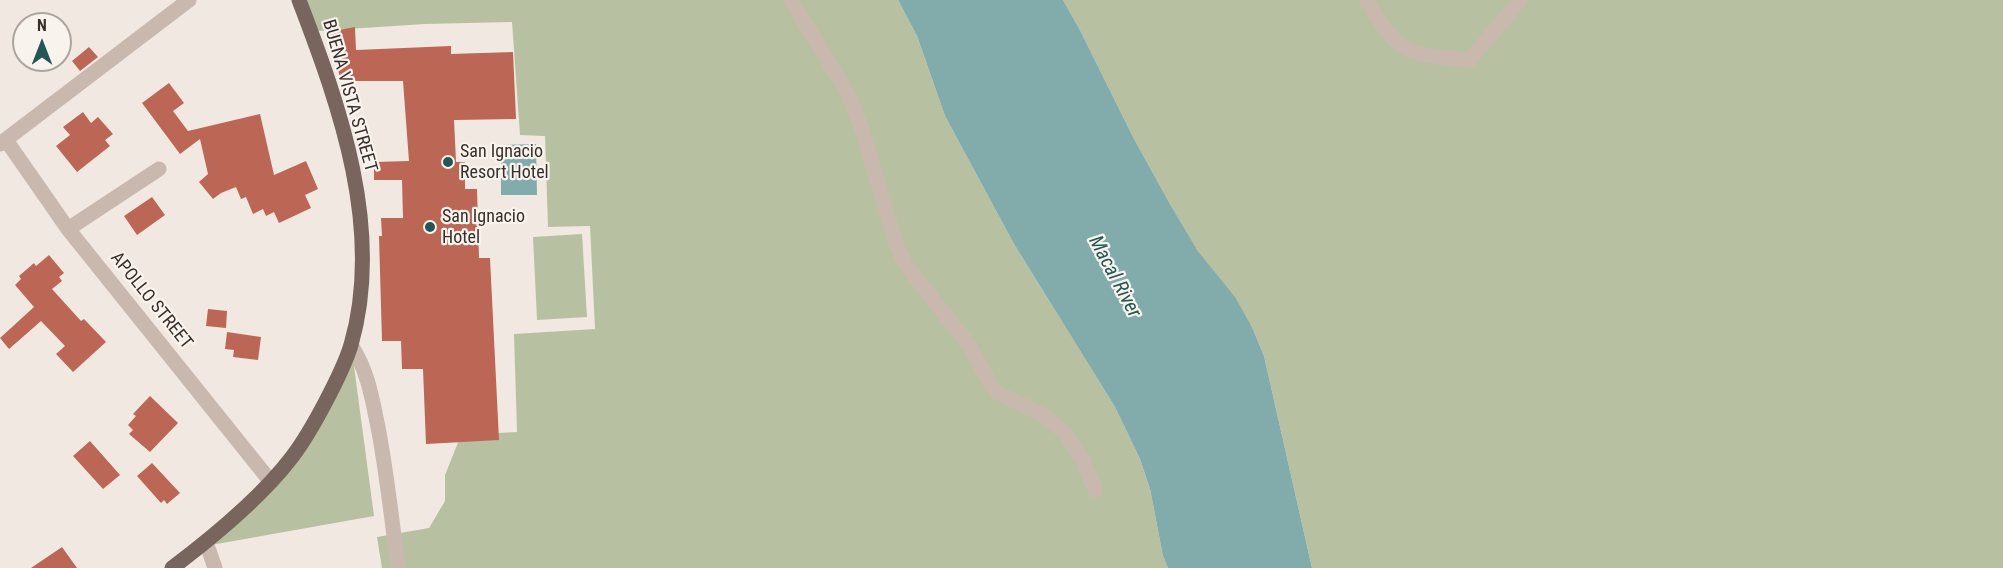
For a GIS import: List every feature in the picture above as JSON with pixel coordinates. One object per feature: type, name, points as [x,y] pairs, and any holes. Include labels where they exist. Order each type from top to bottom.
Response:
[{"type":"main road","name":"BUENA VISTA STREET","points":[[172,568],[206,542],[271,482],[292,457],[312,428],[340,372],[351,345],[357,319],[363,258],[358,199],[332,95],[299,0]]},
{"type":"street","points":[[3,142],[189,0]]},
{"type":"street","points":[[791,0],[848,94],[862,129],[895,240],[905,264],[969,345],[998,393],[1043,415],[1064,432],[1083,460],[1095,490]]},
{"type":"street","points":[[1366,0],[1390,35],[1399,44],[1429,54],[1470,60],[1520,0]]},
{"type":"street","name":"APOLLO STREET","points":[[3,142],[68,229],[271,482]]},
{"type":"street","points":[[68,229],[159,170]]},
{"type":"street","points":[[351,345],[361,361],[368,380],[385,463],[398,568]]},
{"type":"street","points":[[206,542],[215,568]]},
{"type":"green space","points":[[307,0],[898,0],[917,36],[945,116],[1014,244],[1115,407],[1140,459],[1150,489],[1163,556],[1168,568],[382,568],[377,537],[429,528],[445,501],[445,475],[461,435],[517,432],[514,334],[595,329],[590,226],[548,227],[545,136],[520,135],[512,22],[425,24],[317,31]]},
{"type":"green space","points":[[1063,0],[2003,0],[2003,568],[1312,568],[1264,356],[1252,327],[1234,297],[1198,251],[1170,204]]},
{"type":"green space","points":[[582,234],[587,317],[537,320],[533,237]]},
{"type":"green space","points":[[351,344],[374,516],[200,547],[283,469]]},
{"type":"water","name":"Macal River","points":[[898,0],[1063,0],[1170,204],[1198,251],[1235,297],[1252,327],[1264,356],[1312,568],[1168,568],[1163,556],[1150,489],[1140,459],[1115,407],[1014,244],[945,116],[917,36]]},
{"type":"water","points":[[536,144],[537,195],[501,195],[501,145]]},
{"type":"building","name":"San Ignacio Hotel","points":[[355,27],[356,50],[451,46],[451,54],[513,52],[516,119],[454,120],[456,162],[465,162],[465,189],[477,189],[479,258],[490,258],[499,440],[426,444],[423,369],[402,369],[401,341],[382,341],[379,236],[382,236],[381,218],[403,218],[402,180],[374,180],[374,162],[409,161],[403,81],[341,81],[328,32]]},
{"type":"building","points":[[89,47],[98,57],[80,71],[72,61]]},
{"type":"building","points":[[169,83],[184,103],[173,111],[188,131],[260,114],[274,175],[306,161],[318,189],[305,195],[311,208],[279,223],[274,212],[266,216],[263,209],[253,214],[246,197],[241,199],[236,187],[213,199],[199,182],[208,174],[200,139],[180,154],[142,103]]},
{"type":"building","points":[[83,112],[91,123],[98,117],[113,134],[105,140],[110,146],[77,172],[56,146],[70,135],[63,127]]},
{"type":"building","points":[[152,197],[165,215],[137,235],[124,216]]},
{"type":"building","points":[[49,255],[64,273],[59,277],[62,281],[52,289],[81,321],[84,319],[106,342],[73,372],[56,354],[65,346],[41,321],[9,349],[0,338],[34,307],[15,285],[21,279],[19,276],[34,263],[36,266]]},
{"type":"building","points":[[208,309],[227,311],[226,328],[206,326]]},
{"type":"building","points":[[227,332],[261,337],[258,360],[233,357],[234,350],[225,349]]},
{"type":"building","points":[[150,396],[178,423],[150,452],[129,434],[133,430],[128,425],[136,416],[133,414]]},
{"type":"building","points":[[90,441],[120,475],[103,489],[73,456]]},
{"type":"building","points":[[152,463],[180,493],[167,504],[164,500],[161,503],[137,476]]},
{"type":"building","points":[[62,547],[77,568],[31,568]]},
{"type":"place","name":"San Ignacio Resort Hotel","points":[[448,162]]},
{"type":"place","name":"San Ignacio Hotel","points":[[430,227]]}]
